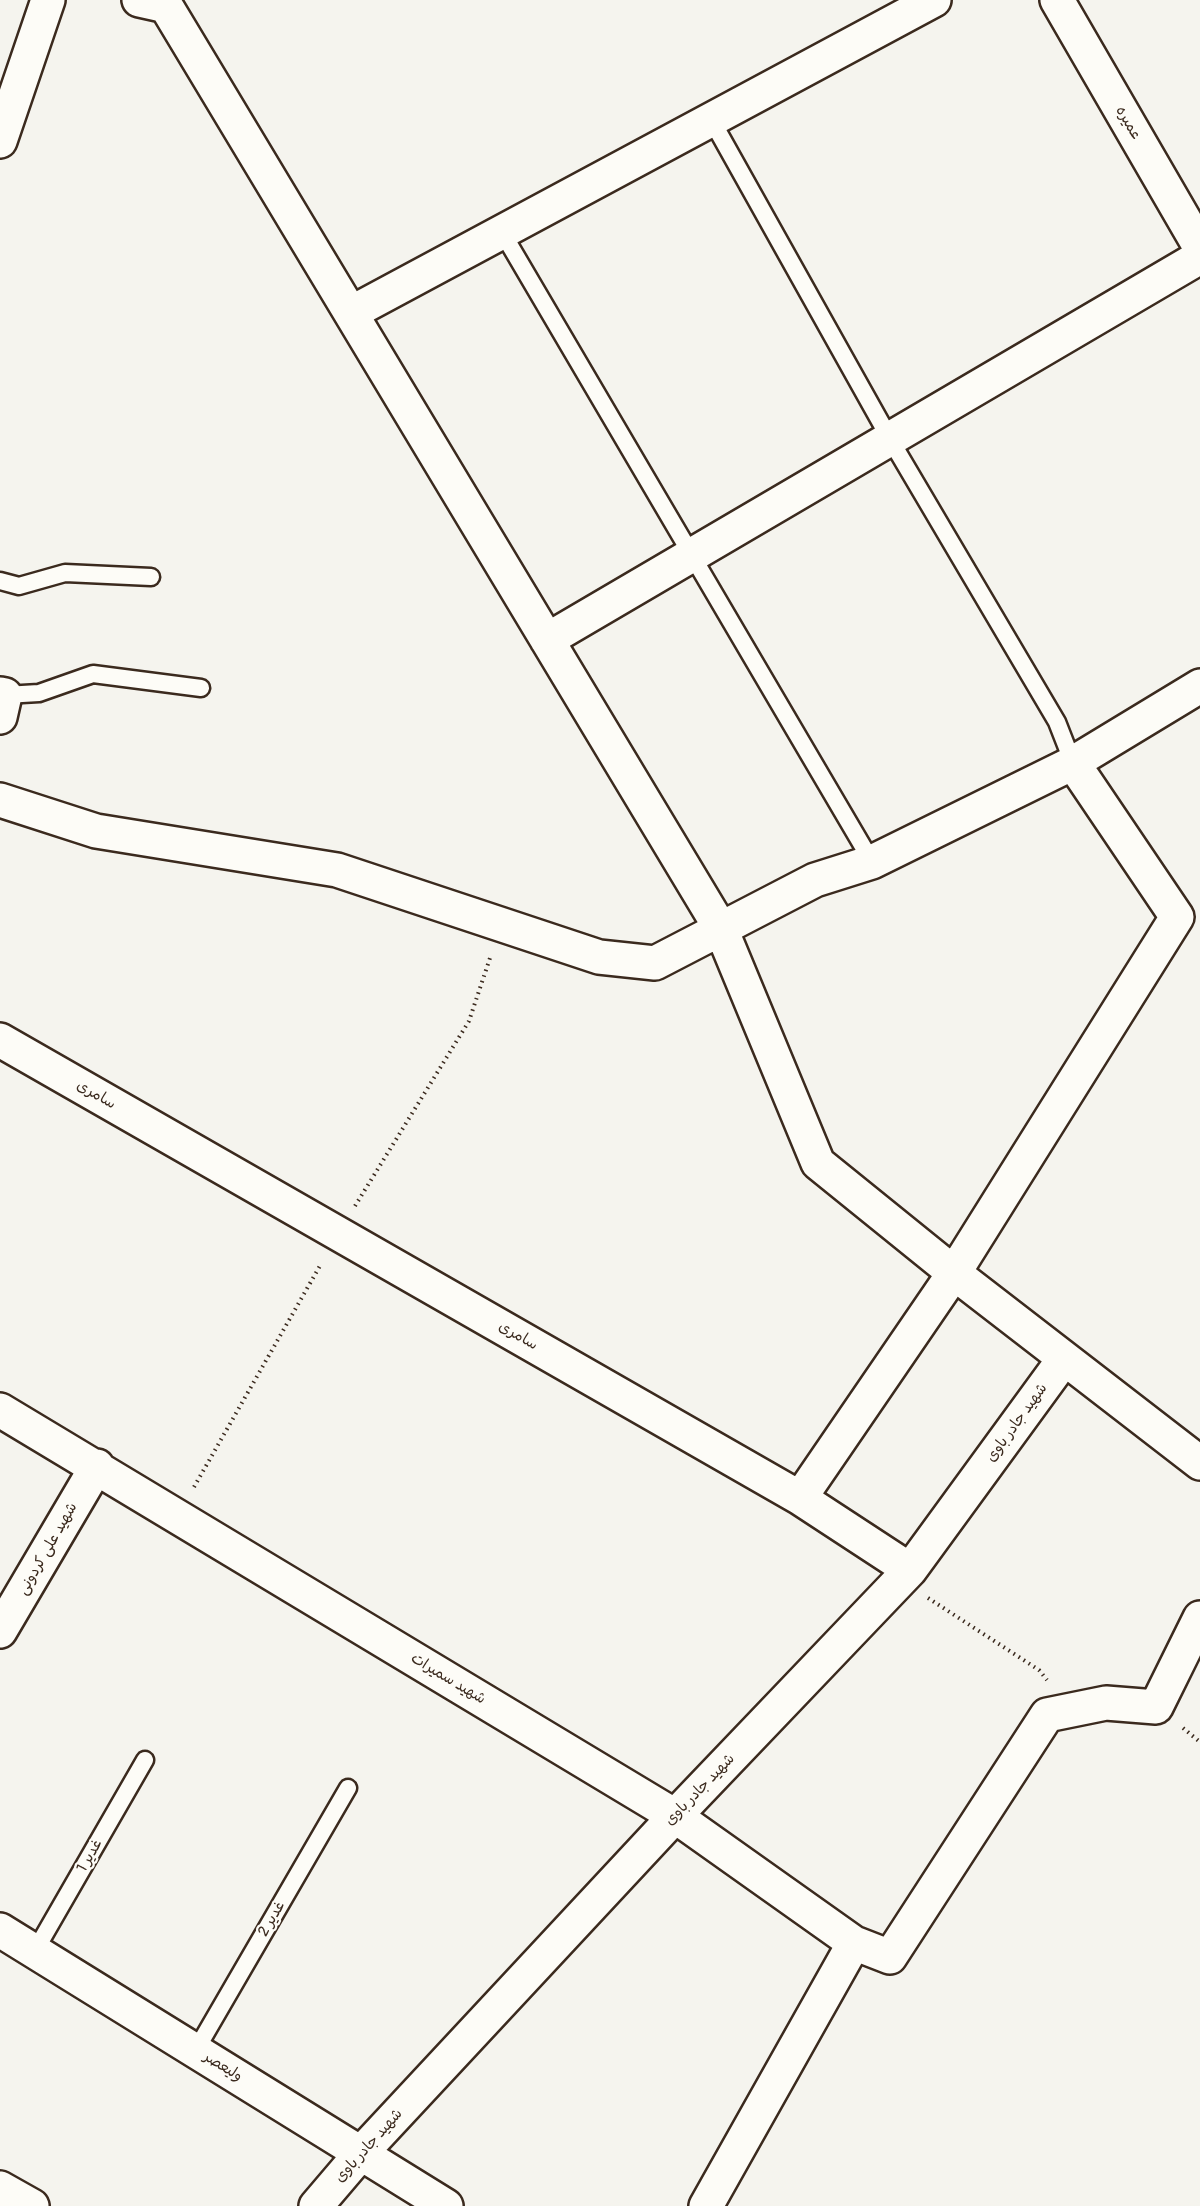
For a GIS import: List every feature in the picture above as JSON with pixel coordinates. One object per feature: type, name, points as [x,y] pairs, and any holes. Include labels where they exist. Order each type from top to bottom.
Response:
[{"type":"street","points":[[0,141],[48,0]]},
{"type":"street","points":[[139,0],[166,6],[721,929],[818,1163],[954,1273],[1200,1464]]},
{"type":"street","points":[[351,314],[934,0]]},
{"type":"street","name":"عمیره","points":[[1057,0],[1200,247]]},
{"type":"street","points":[[547,640],[1200,257]]},
{"type":"street","points":[[0,800],[96,831],[337,870],[599,957],[656,963],[815,880],[872,862],[1073,763],[1200,686]]},
{"type":"street","points":[[800,1498],[1189,922],[1073,763]]},
{"type":"street","name":"سامری","points":[[0,1040],[800,1498],[910,1570]]},
{"type":"street","name":"شهید جادر باوی","points":[[316,2206],[362,2152],[675,1816],[910,1570],[1064,1359]]},
{"type":"street","name":"شهید سمیرات","points":[[0,1410],[97,1466],[675,1816],[854,1943],[890,1957],[1047,1715],[1073,1710]]},
{"type":"street","name":"شهید علی کردونی","points":[[0,1631],[97,1466]]},
{"type":"street","points":[[1073,1710],[1106,1703],[1156,1707],[1200,1618]]},
{"type":"street","name":"ولیعصر","points":[[0,1930],[446,2206]]},
{"type":"street","points":[[706,2206],[854,1943]]},
{"type":"lane","points":[[711,119],[890,439],[1057,722],[1073,763]]},
{"type":"lane","points":[[502,232],[872,862]]},
{"type":"lane","points":[[0,581],[20,586],[65,573],[151,577]]},
{"type":"lane","points":[[2,702],[39,693],[93,674],[201,688]]},
{"type":"lane","name":"غدیر 1","points":[[35,1951],[145,1760]]},
{"type":"lane","name":"غدیر 2","points":[[196,2050],[348,1788]]},
{"type":"path","points":[[910,1570],[926,1596],[1039,1670],[1073,1710]]}]
